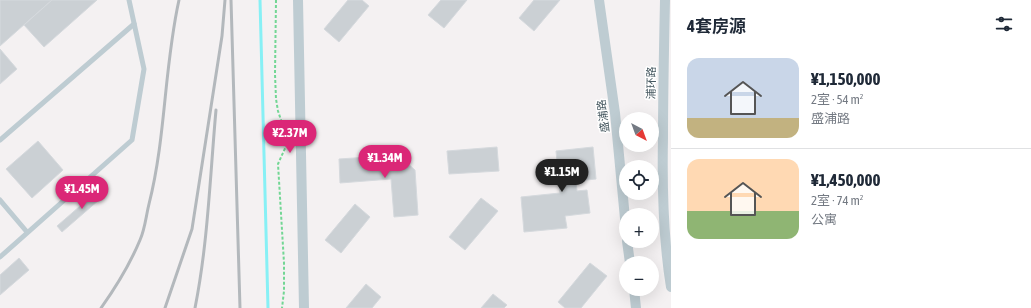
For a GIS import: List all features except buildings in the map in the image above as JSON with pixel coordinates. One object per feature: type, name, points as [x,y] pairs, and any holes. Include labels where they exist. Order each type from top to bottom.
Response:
[{"type":"street","points":[[298,0],[304,308]]},
{"type":"street","name":"盛浦路","points":[[599,0],[615,113],[624,208]]},
{"type":"street","name":"浦环路","points":[[666,0],[663,96],[663,180],[667,260],[671,287]]},
{"type":"street","points":[[635,296],[636,308]]},
{"type":"lane","points":[[0,257],[132,140],[144,69],[128,0]]},
{"type":"lane","points":[[0,140],[134,24]]},
{"type":"lane","points":[[0,200],[28,232]]},
{"type":"path","points":[[276,0],[274,74],[278,111],[286,135],[286,146],[278,164],[284,263],[284,291],[282,308]]},
{"type":"waterway","points":[[260,0],[268,308]]},
{"type":"railway","points":[[101,308],[127,267],[142,236],[155,179],[170,51],[179,0]]},
{"type":"railway","points":[[165,308],[192,229],[222,36],[225,0]]},
{"type":"railway","points":[[231,0],[240,308]]},
{"type":"railway","points":[[195,308],[206,234],[216,110]]}]
